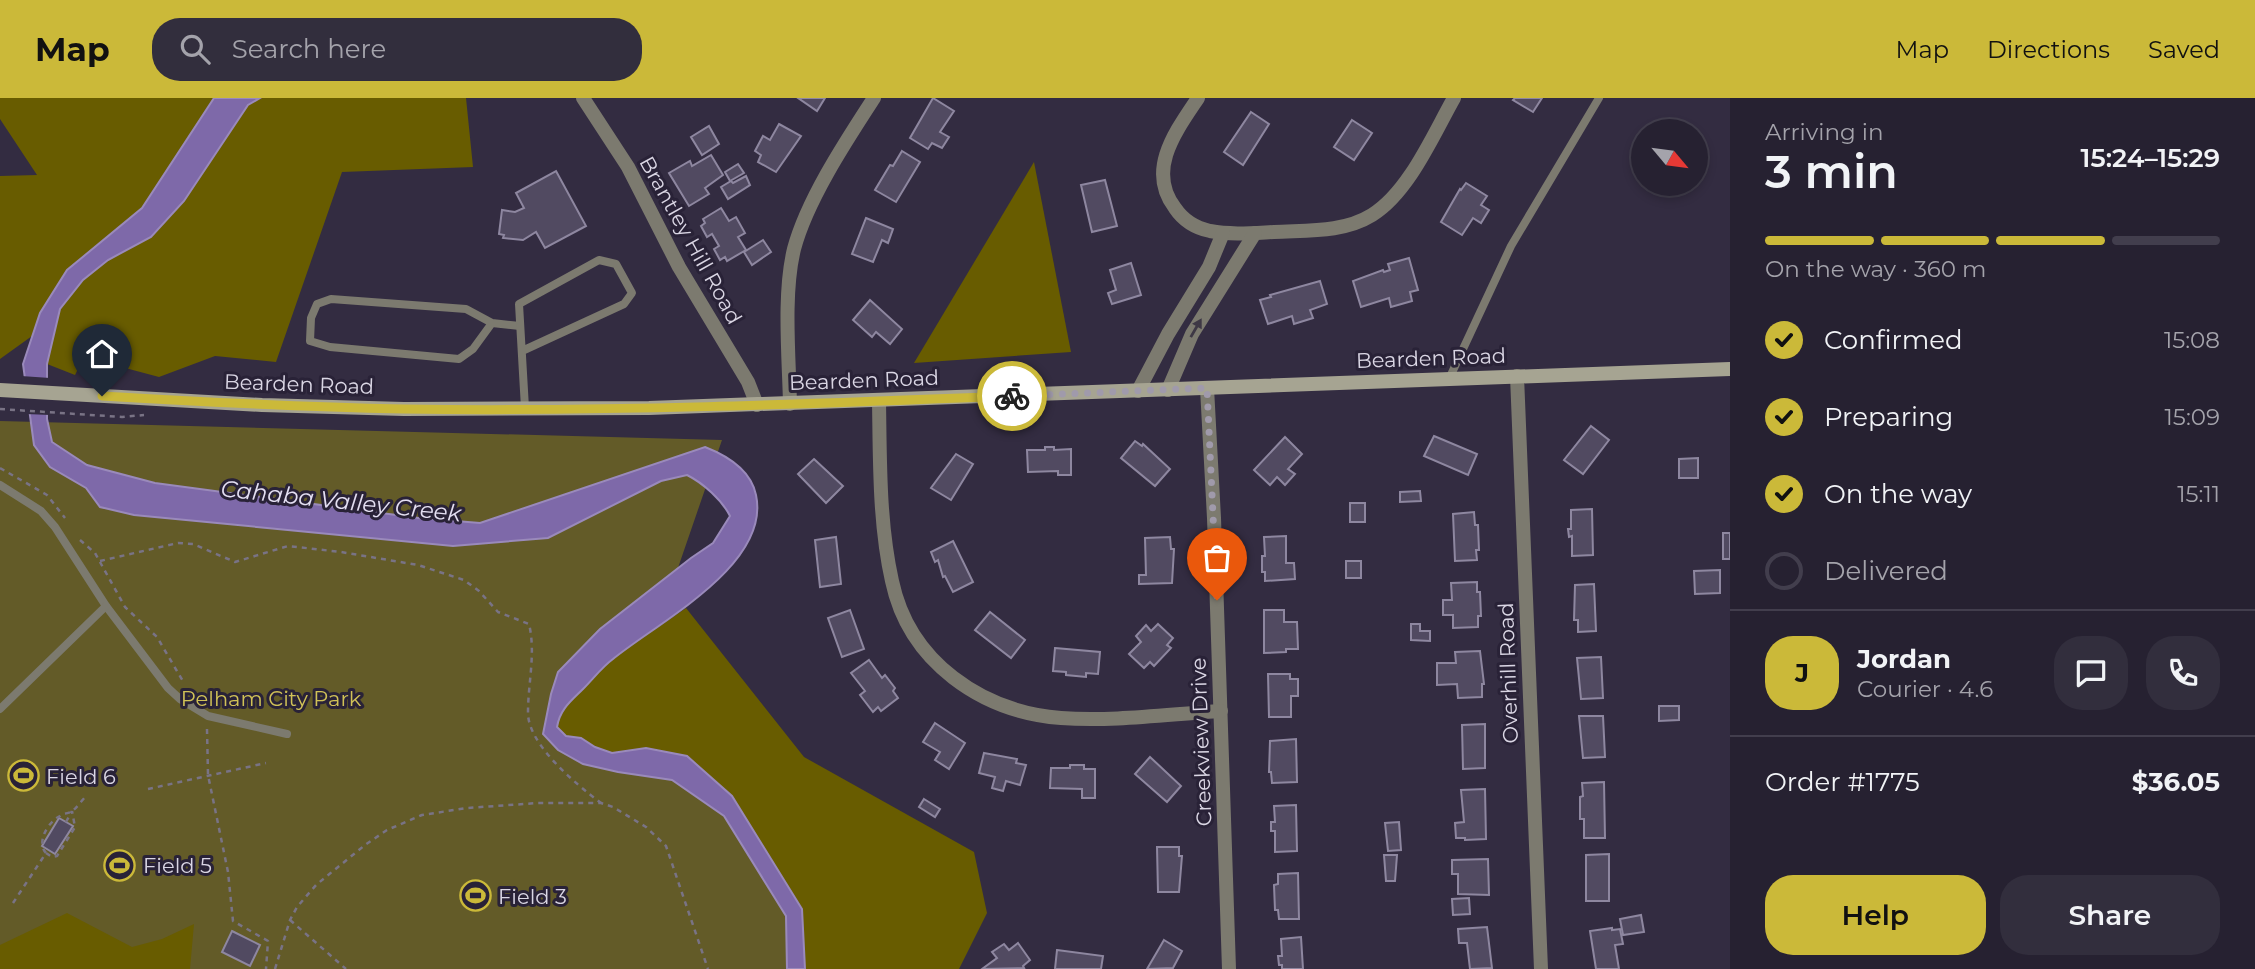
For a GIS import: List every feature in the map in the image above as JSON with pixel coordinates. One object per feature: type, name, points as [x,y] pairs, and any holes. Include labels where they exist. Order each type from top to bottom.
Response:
[{"type":"street","name":"Brantley Hill Road","points":[[583,98],[628,167],[680,267],[748,382],[757,405]]},
{"type":"street","points":[[790,404],[790,279],[794,248],[816,195],[874,98]]},
{"type":"street","points":[[1198,98],[1167,151],[1162,174],[1163,184],[1167,196],[1179,214],[1194,225],[1223,233],[1314,231],[1338,228],[1371,216],[1392,200],[1420,158],[1454,98]]},
{"type":"street","points":[[1138,391],[1168,334],[1209,267],[1223,233]]},
{"type":"street","points":[[1168,390],[1192,334],[1255,233]]},
{"type":"street","name":"Bearden Road","points":[[0,390],[261,405],[404,409],[525,408],[790,404],[1730,369]]},
{"type":"street","name":"Overhill Road","points":[[1517,376],[1541,969]]},
{"type":"street","name":"Creekview Drive","points":[[1207,388],[1229,969]]},
{"type":"street","points":[[879,401],[885,544],[892,584],[904,619],[941,669],[991,702],[1060,718],[1220,711]]},
{"type":"lane","points":[[1449,379],[1511,246],[1599,98]]},
{"type":"lane","points":[[522,351],[624,304],[632,293],[616,264],[600,260],[519,304],[525,408]]},
{"type":"lane","points":[[492,323],[473,349],[459,359],[330,347],[310,341],[311,318],[317,304],[331,299],[466,309],[492,323],[520,326]]},
{"type":"lane","points":[[0,485],[41,511],[55,527],[106,606],[168,688],[180,699],[206,716],[287,734]]},
{"type":"lane","points":[[0,709],[106,606]]},
{"type":"path","points":[[0,409],[74,412]]},
{"type":"path","points":[[0,468],[47,495],[59,507],[66,520]]},
{"type":"path","points":[[76,537],[95,553],[125,607],[157,637],[188,692]]},
{"type":"path","points":[[100,561],[178,543],[193,544],[235,562],[288,546],[418,565],[464,580],[498,612],[529,624],[532,650],[527,715],[531,731],[541,747],[573,781],[601,803],[646,827],[666,846],[708,969]]},
{"type":"path","points":[[206,716],[208,775],[228,873],[233,921],[268,941],[266,969]]},
{"type":"path","points":[[148,789],[267,763]]},
{"type":"path","points":[[66,822],[87,795]]},
{"type":"path","points":[[275,969],[290,920],[306,896],[331,871],[365,845],[407,820],[445,810],[467,808],[538,803],[601,803]]},
{"type":"path","points":[[72,811],[75,827],[57,856],[52,857],[41,848],[41,842],[57,817],[72,811]]},
{"type":"path","points":[[13,903],[46,853]]},
{"type":"path","points":[[290,920],[346,969]]},
{"type":"green space","name":"Pelham City Park","points":[[0,421],[722,440],[648,655],[817,969],[0,969]]},
{"type":"shaded area","points":[[0,98],[214,98],[142,208],[68,270],[40,313],[32,336],[0,359],[0,176],[37,175],[0,119]]},
{"type":"shaded area","points":[[214,98],[260,98],[248,105],[184,201],[151,237],[108,260],[83,280],[60,309],[47,364],[47,419],[52,442],[87,465],[155,483],[419,518],[480,523],[705,447],[730,460],[744,471],[756,495],[756,521],[746,545],[729,568],[707,589],[605,666],[567,706],[557,727],[566,736],[581,738],[612,753],[646,748],[687,756],[732,796],[802,909],[805,969],[787,969],[786,916],[724,816],[672,780],[583,764],[558,750],[543,734],[558,672],[600,629],[713,543],[730,516],[717,498],[699,483],[687,475],[661,481],[548,538],[453,546],[134,515],[100,507],[86,488],[50,467],[34,445],[23,364],[40,313],[67,270],[142,208]]},
{"type":"shaded area","points":[[260,98],[466,98],[473,167],[342,172],[276,362],[215,356],[159,377],[84,357],[75,375],[47,364],[60,309],[83,280],[108,260],[151,237],[184,200],[248,105]]},
{"type":"shaded area","points":[[1034,162],[1071,352],[914,363]]},
{"type":"shaded area","points":[[686,608],[804,757],[974,852],[987,913],[959,969],[805,969],[802,909],[732,796],[687,756],[646,748],[612,753],[581,738],[566,736],[557,727],[559,713],[612,659]]},
{"type":"shaded area","points":[[67,913],[132,947],[162,939],[194,924],[190,969],[0,969],[0,945]]},
{"type":"pier","points":[[21,376],[50,378],[50,415],[26,414]]},
{"type":"building","points":[[798,98],[825,98],[817,111]]},
{"type":"building","points":[[933,98],[954,111],[940,132],[949,137],[942,148],[932,143],[928,149],[910,138]]},
{"type":"building","points":[[1542,98],[1533,112],[1513,100]]},
{"type":"building","points":[[1251,112],[1269,124],[1243,165],[1224,152]]},
{"type":"building","points":[[1352,120],[1372,133],[1354,160],[1334,147]]},
{"type":"building","points":[[779,124],[801,136],[776,172],[758,162],[761,155],[755,151],[763,136],[770,140]]},
{"type":"building","points":[[709,126],[719,144],[702,155],[691,137]]},
{"type":"building","points":[[902,151],[920,162],[896,202],[875,190]]},
{"type":"building","points":[[711,155],[723,175],[705,188],[709,194],[689,206],[669,173],[690,161],[692,166]]},
{"type":"building","points":[[738,164],[744,173],[730,181],[725,172]]},
{"type":"building","points":[[556,171],[586,226],[545,248],[536,232],[523,240],[503,238],[504,235],[499,234],[502,210],[515,212],[524,208],[516,193]]},
{"type":"building","points":[[746,176],[750,185],[728,199],[721,187]]},
{"type":"building","points":[[1105,180],[1117,226],[1092,232],[1081,185]]},
{"type":"building","points":[[1466,183],[1487,196],[1481,205],[1489,210],[1481,223],[1473,218],[1462,235],[1441,222]]},
{"type":"building","points":[[721,208],[729,221],[736,217],[745,233],[738,237],[746,250],[727,261],[725,257],[720,260],[714,249],[719,246],[712,234],[707,237],[701,226],[705,223],[703,219]]},
{"type":"building","points":[[866,218],[893,229],[888,243],[882,240],[873,262],[852,254]]},
{"type":"building","points":[[763,240],[771,252],[752,265],[744,252]]},
{"type":"building","points":[[1409,258],[1418,290],[1410,292],[1412,301],[1391,307],[1389,298],[1361,307],[1353,281],[1390,270],[1388,264]]},
{"type":"building","points":[[1131,263],[1141,295],[1112,304],[1108,293],[1116,290],[1110,270]]},
{"type":"building","points":[[1320,281],[1327,304],[1310,310],[1313,318],[1294,324],[1292,316],[1268,324],[1260,300]]},
{"type":"building","points":[[870,300],[902,329],[890,344],[876,332],[872,337],[853,320]]},
{"type":"building","points":[[1591,426],[1609,440],[1583,474],[1564,460]]},
{"type":"building","points":[[1434,436],[1477,454],[1468,475],[1424,456]]},
{"type":"building","points":[[1285,437],[1302,454],[1288,469],[1295,474],[1285,485],[1277,477],[1270,485],[1254,470]]},
{"type":"building","points":[[1135,441],[1142,446],[1143,444],[1170,469],[1155,486],[1121,458]]},
{"type":"building","points":[[1045,447],[1054,447],[1054,450],[1071,449],[1071,475],[1058,475],[1058,471],[1028,472],[1027,450],[1045,450]]},
{"type":"building","points":[[956,454],[973,464],[951,500],[931,488]]},
{"type":"building","points":[[1698,458],[1698,478],[1679,478],[1679,459]]},
{"type":"building","points":[[814,459],[843,486],[826,503],[798,474]]},
{"type":"building","points":[[1420,491],[1421,501],[1400,502],[1400,492]]},
{"type":"building","points":[[1350,503],[1365,503],[1365,522],[1350,522]]},
{"type":"building","points":[[1592,509],[1593,555],[1572,556],[1572,536],[1569,537],[1568,529],[1571,529],[1571,510]]},
{"type":"building","points":[[1474,512],[1475,525],[1478,525],[1477,560],[1455,561],[1453,514]]},
{"type":"building","points":[[1723,533],[1730,533],[1730,559],[1723,559]]},
{"type":"building","points":[[1286,536],[1286,563],[1294,563],[1295,579],[1265,581],[1265,572],[1262,572],[1264,537]]},
{"type":"building","points":[[836,537],[841,584],[820,587],[815,540]]},
{"type":"building","points":[[1170,537],[1171,549],[1174,549],[1172,583],[1139,584],[1139,575],[1146,575],[1145,538]]},
{"type":"building","points":[[953,541],[973,582],[953,592],[945,576],[943,577],[938,560],[935,562],[931,552]]},
{"type":"building","points":[[1346,561],[1361,561],[1361,578],[1346,578]]},
{"type":"building","points":[[1720,570],[1720,593],[1695,594],[1694,571]]},
{"type":"building","points":[[1477,582],[1481,616],[1478,616],[1478,627],[1453,628],[1453,615],[1443,615],[1443,600],[1452,600],[1451,583]]},
{"type":"building","points":[[1594,584],[1596,631],[1578,632],[1578,620],[1574,620],[1575,585]]},
{"type":"building","points":[[850,610],[864,649],[842,657],[828,618]]},
{"type":"building","points":[[1264,610],[1284,610],[1284,622],[1297,622],[1298,649],[1264,653]]},
{"type":"building","points":[[990,612],[1025,640],[1011,658],[975,630]]},
{"type":"building","points":[[1158,624],[1173,638],[1167,645],[1171,648],[1154,666],[1150,662],[1144,668],[1129,654],[1141,642],[1136,636],[1146,625],[1151,631]]},
{"type":"building","points":[[1411,624],[1420,624],[1420,631],[1430,631],[1430,641],[1411,640]]},
{"type":"building","points":[[1055,648],[1100,652],[1098,674],[1086,673],[1086,677],[1053,671]]},
{"type":"building","points":[[1480,651],[1484,684],[1482,697],[1458,698],[1457,684],[1437,685],[1437,663],[1456,663],[1455,652]]},
{"type":"building","points":[[1601,657],[1603,698],[1581,699],[1577,658]]},
{"type":"building","points":[[869,660],[882,678],[885,675],[895,688],[893,691],[898,698],[881,711],[878,707],[873,712],[860,695],[865,691],[851,673]]},
{"type":"building","points":[[1268,674],[1290,674],[1290,679],[1298,679],[1298,696],[1291,696],[1291,717],[1269,717]]},
{"type":"building","points":[[1659,706],[1679,706],[1679,720],[1659,721]]},
{"type":"building","points":[[1579,716],[1603,716],[1605,757],[1583,758]]},
{"type":"building","points":[[935,723],[965,743],[949,769],[935,760],[940,752],[923,742]]},
{"type":"building","points":[[1485,724],[1485,768],[1463,769],[1462,725]]},
{"type":"building","points":[[1296,739],[1297,782],[1272,783],[1269,772],[1270,741]]},
{"type":"building","points":[[984,753],[1017,759],[1016,763],[1026,765],[1020,785],[1006,781],[1003,791],[992,788],[995,777],[979,773]]},
{"type":"building","points":[[1150,757],[1181,786],[1167,802],[1135,774]]},
{"type":"building","points":[[1070,765],[1084,765],[1084,769],[1095,769],[1095,798],[1082,798],[1082,789],[1050,788],[1051,768],[1070,768]]},
{"type":"building","points":[[1604,782],[1605,838],[1584,838],[1584,819],[1580,819],[1582,783]]},
{"type":"building","points":[[1485,789],[1486,839],[1456,838],[1455,823],[1464,822],[1461,790]]},
{"type":"building","points":[[924,799],[940,809],[935,817],[919,807]]},
{"type":"building","points":[[1296,805],[1297,851],[1275,852],[1275,831],[1271,831],[1271,822],[1275,822],[1274,806]]},
{"type":"building","points":[[59,818],[73,826],[55,854],[42,846]]},
{"type":"building","points":[[1399,822],[1401,850],[1388,851],[1385,823]]},
{"type":"building","points":[[1157,847],[1179,847],[1179,856],[1182,856],[1179,892],[1158,892]]},
{"type":"building","points":[[1609,854],[1609,901],[1586,901],[1586,855]]},
{"type":"building","points":[[1384,855],[1397,855],[1395,881],[1386,881]]},
{"type":"building","points":[[1488,859],[1489,895],[1458,894],[1458,874],[1452,874],[1452,860]]},
{"type":"building","points":[[1298,873],[1299,919],[1279,919],[1278,910],[1275,910],[1274,885],[1278,884],[1278,874]]},
{"type":"building","points":[[1469,898],[1470,914],[1453,915],[1452,899]]},
{"type":"building","points":[[1641,915],[1644,932],[1623,935],[1620,919]]},
{"type":"building","points":[[1487,927],[1492,968],[1470,969],[1467,943],[1459,943],[1458,929]]},
{"type":"building","points":[[1620,929],[1623,944],[1615,945],[1619,969],[1596,969],[1590,931]]},
{"type":"building","points":[[232,931],[260,945],[250,966],[222,952]]},
{"type":"building","points":[[1301,937],[1303,969],[1282,969],[1278,956],[1282,956],[1281,939]]},
{"type":"building","points":[[1164,940],[1182,951],[1173,968],[1147,969]]},
{"type":"building","points":[[1018,943],[1030,960],[1024,968],[982,969],[997,958],[992,952],[1004,944],[1009,950]]},
{"type":"building","points":[[1057,950],[1103,956],[1101,969],[1055,969]]},
{"type":"way so far","points":[[1012,396],[1207,388],[1217,600]]},
{"type":"place","name":"Field 6","points":[[23,776]]},
{"type":"place","name":"Field 5","points":[[120,865]]},
{"type":"place","name":"Field 3","points":[[475,896]]},
{"type":"route","points":[[102,396],[261,405],[404,409],[649,408],[1012,396]]},
{"type":"water label","name":"Cahaba Valley Creek","points":[[341,501]]}]
